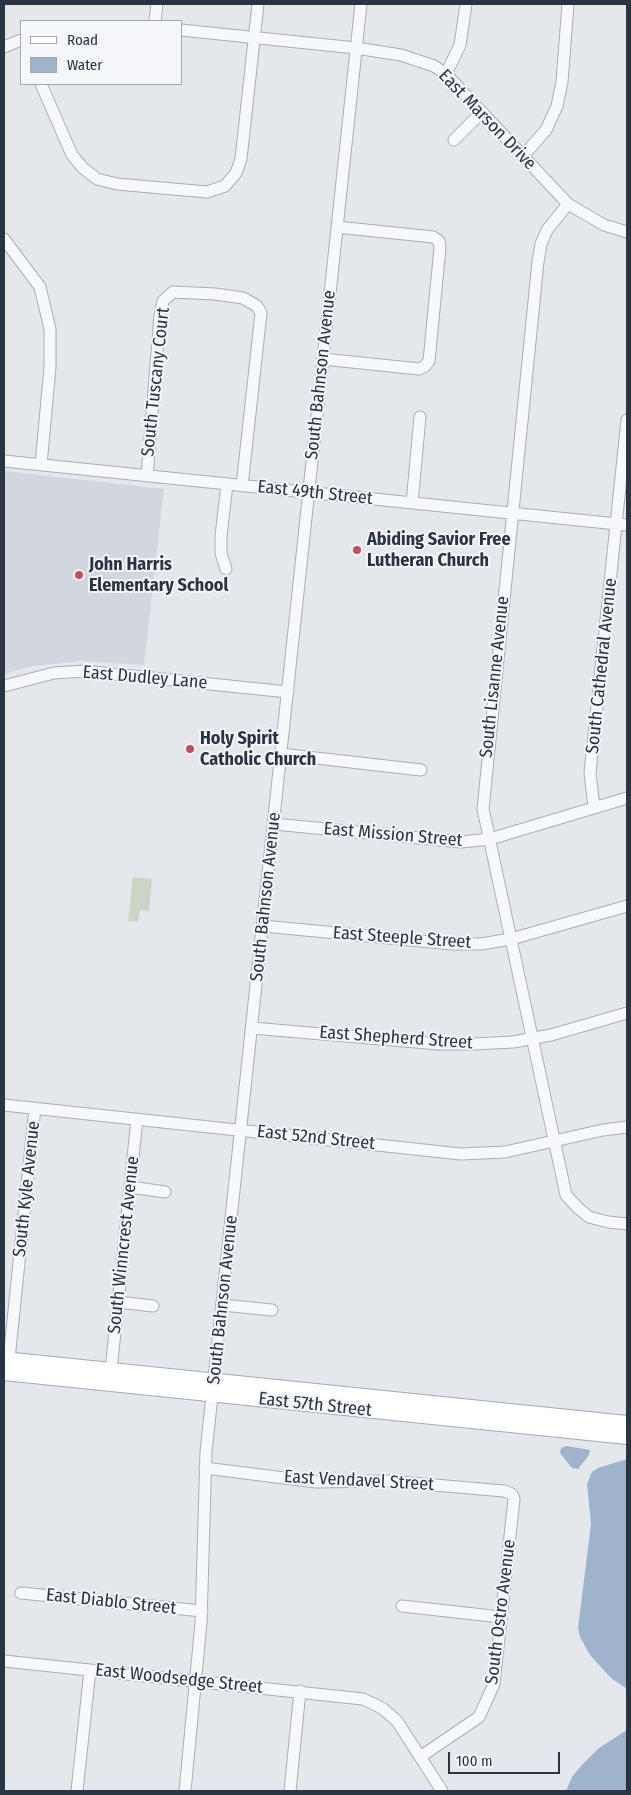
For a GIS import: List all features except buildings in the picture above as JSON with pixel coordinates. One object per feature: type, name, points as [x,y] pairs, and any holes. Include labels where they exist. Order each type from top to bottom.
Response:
[{"type":"main road","name":"East 57th Street","points":[[6,1364],[110,1370],[213,1388],[627,1423]]},
{"type":"main road","name":"East 57th Street","points":[[6,1364],[627,1437]]},
{"type":"street","points":[[155,20],[157,4]]},
{"type":"street","points":[[41,85],[72,155],[82,168],[98,179],[117,184],[207,192],[225,186],[236,173],[241,159],[258,4]]},
{"type":"street","name":"South Bahnson Avenue","points":[[185,1791],[202,1611],[205,1468],[361,4]]},
{"type":"street","points":[[446,74],[460,45],[466,4]]},
{"type":"street","points":[[522,156],[546,130],[557,106],[562,82],[568,4]]},
{"type":"street","name":"East Marson Drive","points":[[182,30],[356,48],[418,60],[446,74],[568,204],[604,225],[627,232]]},
{"type":"street","points":[[4,47],[20,40]]},
{"type":"street","points":[[454,140],[482,112]]},
{"type":"street","name":"South Lisanne Avenue","points":[[568,204],[547,230],[541,244],[483,810],[566,1195],[589,1217],[627,1224]]},
{"type":"street","points":[[323,358],[419,369],[429,361],[439,241],[433,237],[337,227]]},
{"type":"street","points":[[4,239],[40,287],[50,329],[50,367],[41,465]]},
{"type":"street","name":"South Tuscany Court","points":[[147,476],[160,315],[163,301],[173,292],[207,293],[243,298],[257,306],[261,313],[242,486]]},
{"type":"street","points":[[412,503],[420,417]]},
{"type":"street","name":"South Cathedral Avenue","points":[[594,807],[590,773],[622,524],[627,420]]},
{"type":"street","name":"East 49th Street","points":[[4,461],[622,524]]},
{"type":"street","points":[[226,569],[222,553],[221,536],[227,484]]},
{"type":"street","name":"East Dudley Lane","points":[[4,686],[54,673],[84,671],[288,692]]},
{"type":"street","points":[[281,754],[421,770]]},
{"type":"street","name":"East Mission Street","points":[[274,824],[445,842],[490,839],[627,798]]},
{"type":"street","name":"East Steeple Street","points":[[263,926],[452,944],[481,944],[510,939],[627,906]]},
{"type":"street","name":"East Shepherd Street","points":[[252,1028],[439,1044],[484,1044],[532,1038],[627,1013]]},
{"type":"street","name":"East 52nd Street","points":[[4,1105],[461,1154],[505,1152],[603,1130],[627,1127]]},
{"type":"street","name":"South Kyle Avenue","points":[[6,1364],[35,1108]]},
{"type":"street","name":"South Winncrest Avenue","points":[[110,1370],[136,1120]]},
{"type":"street","points":[[130,1187],[165,1192]]},
{"type":"street","points":[[118,1302],[153,1306]]},
{"type":"street","points":[[222,1305],[272,1310]]},
{"type":"street","name":"East Vendavel Street","points":[[205,1468],[316,1482],[388,1481],[504,1490],[512,1494]]},
{"type":"street","name":"South Ostro Avenue","points":[[420,1757],[479,1718],[494,1684],[514,1498],[512,1494]]},
{"type":"street","name":"East Diablo Street","points":[[21,1593],[202,1611]]},
{"type":"street","points":[[402,1606],[501,1617]]},
{"type":"street","name":"East Woodsedge Street","points":[[4,1661],[355,1697],[376,1704],[391,1715],[442,1791]]},
{"type":"street","points":[[77,1791],[90,1670]]},
{"type":"street","points":[[291,1791],[300,1691]]},
{"type":"shaded area","name":"John Harris Elementary School","points":[[4,471],[164,489],[144,665],[82,661],[33,666],[4,674]]},
{"type":"green space","points":[[133,877],[152,879],[149,911],[140,910],[138,922],[128,921]]},
{"type":"water","points":[[567,1446],[590,1450],[589,1455],[578,1469],[572,1468],[560,1453],[561,1448]]},
{"type":"water","points":[[627,1459],[627,1689],[611,1678],[590,1655],[580,1637],[578,1628],[591,1524],[587,1484],[592,1472],[598,1468]]},
{"type":"water","points":[[627,1730],[627,1791],[566,1791],[572,1777],[599,1748]]},
{"type":"place","name":"Abiding Savior Free Lutheran Church","points":[[357,550]]},
{"type":"place","name":"John Harris Elementary School","points":[[79,575]]},
{"type":"place","name":"Holy Spirit Catholic Church","points":[[190,749]]}]
